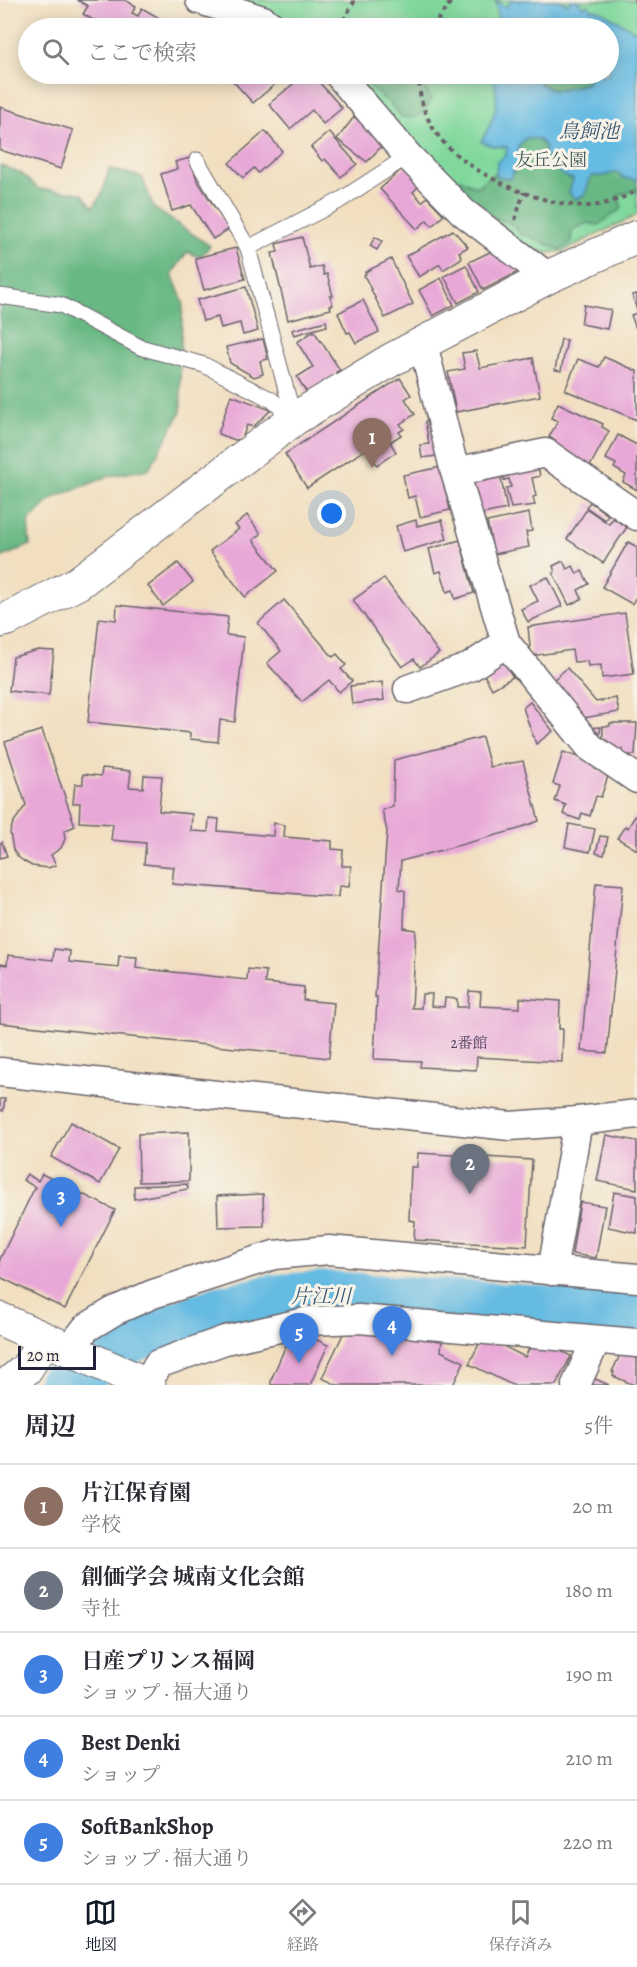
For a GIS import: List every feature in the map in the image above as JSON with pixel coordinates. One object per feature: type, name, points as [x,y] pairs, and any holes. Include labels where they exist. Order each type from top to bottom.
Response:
[{"type":"street","points":[[200,0],[257,18]]},
{"type":"street","points":[[347,84],[408,156],[463,212],[548,277]]},
{"type":"street","points":[[0,621],[78,583],[294,419],[391,360],[548,277],[637,237]]},
{"type":"street","points":[[423,345],[455,472],[506,643],[590,747],[637,779]]},
{"type":"street","points":[[455,472],[546,453],[637,516]]},
{"type":"street","points":[[408,689],[470,667],[506,643]]},
{"type":"street","points":[[0,1072],[510,1126],[637,1114]]},
{"type":"street","points":[[552,1271],[578,1121]]},
{"type":"street","points":[[7,1385],[57,1345],[114,1311],[153,1294],[274,1255],[329,1250],[637,1278]]},
{"type":"street","points":[[0,1319],[128,1381],[158,1364],[225,1340],[310,1321],[359,1319],[637,1343]]},
{"type":"street","points":[[576,1385],[596,1340]]},
{"type":"lane","points":[[248,248],[339,201],[408,156]]},
{"type":"lane","points":[[197,160],[248,248],[294,419]]},
{"type":"lane","points":[[0,296],[61,305],[140,347],[204,365],[272,400],[294,419]]},
{"type":"path","points":[[345,18],[355,0]]},
{"type":"path","points":[[439,18],[452,0]]},
{"type":"path","points":[[418,84],[421,105],[448,147],[478,169],[518,190],[546,200],[584,206],[603,205],[637,191]]},
{"type":"green space","name":"友丘公園","points":[[220,0],[637,0],[637,215],[563,251],[547,253],[527,249],[459,197],[354,84],[619,84],[619,18],[258,18]]},
{"type":"green space","points":[[369,84],[423,84],[431,99],[421,115],[402,117],[391,104]]},
{"type":"green space","points":[[541,84],[583,84],[570,88],[549,89]]},
{"type":"green space","points":[[528,132],[589,171],[637,172],[637,190],[618,195],[622,208],[598,225],[587,223],[572,230],[571,242],[560,250],[520,234],[508,222],[484,213],[451,183],[460,179],[477,187],[492,175],[504,172],[517,143]]},
{"type":"green space","points":[[0,165],[21,173],[39,189],[82,193],[93,207],[102,194],[109,169],[142,177],[154,208],[210,246],[200,257],[187,252],[172,274],[183,302],[180,361],[181,412],[149,469],[110,476],[53,498],[28,522],[30,545],[0,558]]},
{"type":"water","name":"鳥飼池","points":[[512,0],[557,0],[568,4],[571,0],[575,0],[583,7],[588,4],[591,9],[599,10],[613,18],[498,18],[496,1],[506,7]]},
{"type":"water","name":"鳥飼池","points":[[619,22],[637,32],[637,180],[623,178],[618,172],[591,176],[585,194],[576,199],[569,193],[573,179],[560,173],[555,161],[544,155],[545,146],[538,139],[525,138],[518,147],[522,160],[516,165],[511,179],[496,176],[497,162],[506,155],[507,147],[481,142],[495,109],[497,100],[495,84],[541,84],[555,90],[583,84],[619,84]]},
{"type":"building","points":[[77,0],[125,0],[136,6],[132,13],[138,16],[142,8],[159,18],[90,18],[83,14],[88,6]]},
{"type":"building","points":[[236,84],[275,84],[253,103]]},
{"type":"building","points":[[293,84],[321,84],[342,108],[323,124],[312,110],[290,129],[269,104]]},
{"type":"building","points":[[0,107],[73,130],[61,169],[0,150]]},
{"type":"building","points":[[354,117],[386,141],[367,162],[337,139]]},
{"type":"building","points":[[265,131],[282,151],[258,173],[254,168],[243,178],[229,163]]},
{"type":"building","points":[[329,132],[357,164],[341,177],[325,159],[322,161],[311,147]]},
{"type":"building","points":[[190,158],[197,180],[229,229],[213,239],[191,205],[172,211],[161,174],[177,169],[175,162]]},
{"type":"building","points":[[405,166],[422,183],[413,192],[422,202],[427,197],[444,215],[432,226],[427,220],[417,229],[380,189]]},
{"type":"building","points":[[453,230],[468,247],[459,252],[462,258],[443,270],[440,264],[419,277],[406,256]]},
{"type":"building","points":[[302,237],[310,269],[322,266],[324,275],[327,274],[333,305],[330,306],[331,309],[288,320],[272,253],[278,252],[276,244]]},
{"type":"building","points":[[375,237],[382,241],[377,250],[370,246]]},
{"type":"building","points":[[236,248],[245,279],[204,290],[195,258]]},
{"type":"building","points":[[494,250],[520,271],[483,290],[469,262]]},
{"type":"building","points":[[391,259],[413,304],[385,318],[364,275],[365,272]]},
{"type":"building","points":[[466,265],[479,292],[458,303],[444,276]]},
{"type":"building","points":[[441,278],[454,305],[433,316],[419,290]]},
{"type":"building","points":[[246,287],[258,331],[243,335],[240,323],[221,328],[218,317],[203,321],[197,300]]},
{"type":"building","points":[[637,294],[637,310],[632,295]]},
{"type":"building","points":[[363,300],[379,332],[356,343],[350,332],[347,333],[338,313]]},
{"type":"building","points":[[584,305],[611,310],[607,329],[581,324]]},
{"type":"building","points":[[637,313],[637,331],[631,315]]},
{"type":"building","points":[[326,321],[327,326],[294,335],[292,330]]},
{"type":"building","points":[[314,331],[340,370],[307,393],[297,377],[313,367],[297,342]]},
{"type":"building","points":[[263,339],[268,359],[260,361],[263,374],[254,377],[230,363],[226,347]]},
{"type":"building","points":[[561,339],[567,340],[561,371],[555,370]]},
{"type":"building","points":[[476,351],[480,368],[533,358],[540,396],[456,412],[448,372],[465,369],[462,353]]},
{"type":"building","points":[[604,357],[637,371],[637,420],[565,390],[578,359],[599,367]]},
{"type":"building","points":[[400,378],[411,395],[405,399],[415,414],[400,424],[404,429],[399,432],[401,435],[390,442],[396,452],[377,465],[366,449],[307,488],[285,454]]},
{"type":"building","points":[[231,395],[271,410],[253,427],[247,425],[242,439],[235,440],[218,434]]},
{"type":"building","points":[[558,403],[603,424],[602,427],[609,431],[590,466],[553,446],[556,441],[549,437],[558,421],[551,418]]},
{"type":"building","points":[[431,420],[436,456],[422,458],[420,445],[429,444],[425,421]]},
{"type":"building","points":[[618,435],[637,445],[637,490],[623,482],[626,475],[614,468],[616,464],[606,459]]},
{"type":"building","points":[[537,462],[540,476],[532,478],[536,496],[533,497],[535,505],[511,508],[506,488],[511,487],[509,479],[504,480],[502,470]]},
{"type":"building","points":[[441,467],[450,510],[420,517],[415,496],[408,498],[403,475]]},
{"type":"building","points":[[499,468],[507,509],[477,515],[477,494],[473,495],[469,479]]},
{"type":"building","points":[[590,502],[608,515],[605,520],[586,507]]},
{"type":"building","points":[[587,509],[609,524],[613,518],[627,527],[603,563],[567,539]]},
{"type":"building","points":[[529,513],[532,531],[526,532],[529,547],[494,554],[487,522]]},
{"type":"building","points":[[247,515],[261,534],[253,540],[278,571],[245,597],[210,551],[239,529],[235,525]]},
{"type":"building","points":[[416,520],[417,526],[442,520],[447,539],[403,552],[396,526]]},
{"type":"building","points":[[460,540],[474,593],[455,599],[453,590],[447,592],[441,571],[435,573],[429,549]]},
{"type":"building","points":[[628,542],[637,547],[637,595],[632,604],[602,587]]},
{"type":"building","points":[[563,561],[567,569],[573,566],[577,574],[582,571],[589,584],[578,590],[582,599],[569,605],[553,573],[555,572],[553,566]]},
{"type":"building","points":[[178,563],[193,582],[163,606],[148,586]]},
{"type":"building","points":[[548,577],[562,606],[528,622],[521,609],[538,601],[530,585]]},
{"type":"building","points":[[384,578],[439,653],[420,667],[414,659],[402,667],[353,600]]},
{"type":"building","points":[[284,600],[333,657],[337,654],[346,665],[341,669],[352,681],[339,692],[329,680],[302,702],[267,663],[281,651],[258,623]]},
{"type":"building","points":[[117,605],[228,617],[226,635],[244,637],[235,722],[220,720],[218,742],[190,739],[190,733],[88,722],[99,618],[116,620]]},
{"type":"building","points":[[625,613],[634,674],[602,678],[601,665],[588,666],[587,661],[574,662],[572,650],[531,656],[528,627]]},
{"type":"building","points":[[38,650],[54,651],[49,695],[9,691],[13,657]]},
{"type":"building","points":[[502,659],[513,677],[492,689],[482,671]]},
{"type":"building","points":[[567,668],[596,702],[616,698],[619,712],[583,718],[551,682]]},
{"type":"building","points":[[382,682],[384,700],[352,704],[350,686]]},
{"type":"building","points":[[530,702],[553,731],[536,744],[523,708]]},
{"type":"building","points":[[610,723],[637,723],[635,755],[623,755],[623,749],[610,749],[603,744],[603,726],[610,726]]},
{"type":"building","points":[[601,727],[598,740],[583,728]]},
{"type":"building","points":[[42,730],[75,826],[64,831],[65,839],[61,848],[51,855],[56,865],[48,868],[32,866],[18,857],[13,850],[10,832],[13,823],[26,805],[5,742]]},
{"type":"building","points":[[482,737],[490,767],[523,761],[539,821],[519,829],[401,861],[399,889],[405,891],[404,928],[416,930],[412,1008],[421,1008],[422,994],[432,994],[431,1006],[444,1007],[445,998],[457,999],[457,1007],[468,1007],[469,991],[481,992],[480,1006],[520,1008],[520,998],[560,1001],[559,1029],[563,1029],[562,1062],[477,1057],[476,1070],[420,1067],[421,1061],[374,1059],[377,997],[375,997],[387,831],[382,810],[393,806],[394,760]]},
{"type":"building","points":[[563,752],[597,763],[595,769],[609,773],[601,797],[596,796],[590,816],[582,813],[580,820],[563,814],[566,805],[555,801],[560,786],[553,784]]},
{"type":"building","points":[[102,768],[131,771],[129,787],[143,788],[144,775],[162,776],[159,811],[192,814],[191,831],[208,832],[209,818],[219,819],[218,831],[273,836],[274,823],[285,825],[284,837],[332,841],[332,849],[343,850],[342,866],[351,866],[349,887],[339,886],[338,897],[172,884],[174,867],[144,864],[146,843],[111,840],[113,824],[79,822],[80,803],[73,803],[75,784],[83,784],[83,774],[101,776]]},
{"type":"building","points":[[635,816],[637,817],[637,850],[617,838],[625,826],[628,828]]},
{"type":"building","points":[[569,824],[595,829],[590,852],[565,847]]},
{"type":"building","points":[[600,836],[608,837],[604,855],[596,853]]},
{"type":"building","points":[[2,842],[7,856],[0,858],[0,843]]},
{"type":"building","points":[[596,883],[623,885],[607,1053],[581,1051]]},
{"type":"building","points":[[54,949],[70,951],[69,962],[118,967],[119,956],[137,957],[136,968],[247,980],[248,969],[266,971],[265,983],[304,987],[303,1000],[334,1003],[329,1058],[0,1023],[0,964],[7,965],[8,955],[53,960]]},
{"type":"building","points":[[0,1099],[5,1099],[3,1111],[0,1110]]},
{"type":"building","points":[[71,1122],[119,1149],[100,1184],[51,1157]]},
{"type":"building","points":[[189,1132],[189,1181],[139,1182],[138,1134]]},
{"type":"building","points":[[606,1135],[637,1141],[637,1189],[597,1181]]},
{"type":"building","points":[[418,1153],[532,1160],[527,1246],[414,1240],[415,1221],[409,1220],[411,1167],[417,1167]]},
{"type":"building","points":[[27,1174],[38,1181],[42,1174],[115,1210],[65,1309],[0,1277],[0,1259],[35,1187],[23,1180]]},
{"type":"building","points":[[187,1184],[188,1189],[134,1199],[134,1186]]},
{"type":"building","points":[[614,1192],[637,1196],[637,1233],[608,1227]]},
{"type":"building","points":[[263,1194],[264,1226],[218,1227],[217,1196]]},
{"type":"building","points":[[580,1202],[605,1206],[596,1258],[572,1254]]},
{"type":"building","points":[[346,1328],[442,1339],[441,1351],[464,1362],[453,1385],[337,1385],[322,1378]]},
{"type":"building","points":[[293,1329],[328,1345],[310,1385],[271,1385],[271,1380]]},
{"type":"building","points":[[483,1336],[525,1357],[534,1338],[571,1356],[556,1385],[512,1385],[469,1364]]},
{"type":"building","points":[[637,1344],[637,1385],[634,1385],[613,1376],[614,1372],[612,1372],[624,1346]]},
{"type":"building","points":[[593,1378],[609,1385],[590,1385]]},
{"type":"waterway","name":"片江川","points":[[60,1385],[136,1338],[219,1309],[274,1297],[328,1294],[637,1315]]},
{"type":"place","name":"片江保育園","points":[[372,468]]},
{"type":"place","name":"創価学会 城南文化会館","points":[[470,1194]]},
{"type":"place","name":"日産プリンス福岡","points":[[61,1227]]},
{"type":"place","name":"Best Denki","points":[[392,1356]]},
{"type":"place","name":"SoftBankShop","points":[[299,1363]]}]
